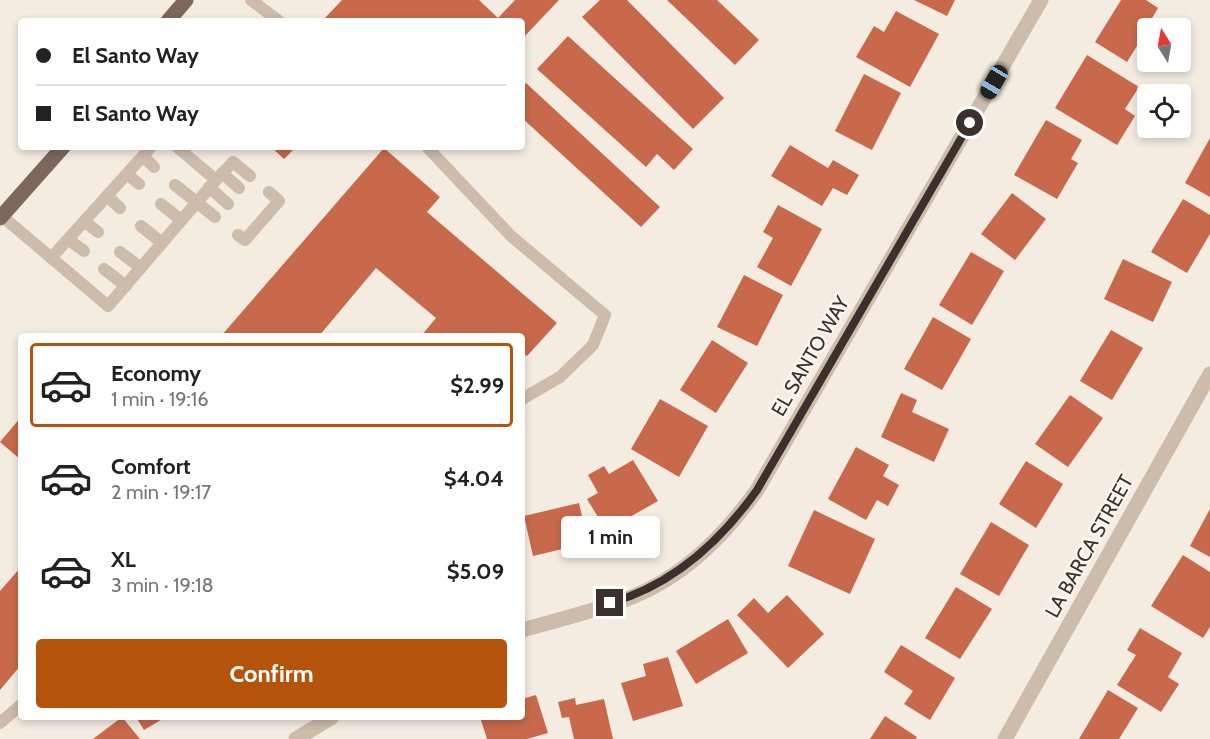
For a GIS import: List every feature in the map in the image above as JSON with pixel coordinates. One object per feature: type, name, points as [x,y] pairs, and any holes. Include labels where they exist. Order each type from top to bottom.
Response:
[{"type":"main road","points":[[171,18],[186,0]]},
{"type":"main road","points":[[1,217],[60,150]]},
{"type":"street","name":"EL SANTO WAY","points":[[525,629],[632,597],[658,584],[706,550],[740,514],[763,480],[1041,0]]},
{"type":"street","name":"LA BARCA STREET","points":[[1005,739],[1210,374]]},
{"type":"street","points":[[296,739],[327,720]]},
{"type":"lane","points":[[251,0],[275,18]]},
{"type":"lane","points":[[181,150],[216,180],[238,188]]},
{"type":"lane","points":[[430,150],[511,236],[605,315],[593,345],[560,377],[525,397]]},
{"type":"lane","points":[[51,258],[147,152],[154,167]]},
{"type":"lane","points":[[1,217],[108,306],[233,162],[250,176]]},
{"type":"lane","points":[[128,174],[139,184]]},
{"type":"lane","points":[[216,180],[228,204]]},
{"type":"lane","points":[[176,185],[215,217]]},
{"type":"lane","points":[[237,235],[245,240],[252,225],[263,211],[279,201],[269,192]]},
{"type":"lane","points":[[107,196],[120,208]]},
{"type":"lane","points":[[161,204],[181,220]]},
{"type":"lane","points":[[84,221],[98,232]]},
{"type":"lane","points":[[141,226],[162,243]]},
{"type":"lane","points":[[68,239],[84,251]]},
{"type":"lane","points":[[120,252],[141,268]]},
{"type":"lane","points":[[104,268],[126,286]]},
{"type":"lane","points":[[0,723],[18,708]]},
{"type":"building","points":[[342,0],[479,0],[498,18],[325,18]]},
{"type":"building","points":[[515,0],[559,0],[525,36],[525,18],[498,18]]},
{"type":"building","points":[[600,0],[627,0],[724,98],[693,129],[582,17]]},
{"type":"building","points":[[667,0],[717,0],[759,40],[735,65]]},
{"type":"building","points":[[914,0],[955,0],[947,16]]},
{"type":"building","points":[[1121,0],[1146,0],[1158,8],[1152,18],[1137,18],[1137,46],[1127,62],[1095,42]]},
{"type":"building","points":[[896,11],[939,34],[910,87],[856,57],[874,26],[884,32]]},
{"type":"building","points":[[568,36],[693,149],[674,170],[657,154],[646,167],[537,69]]},
{"type":"building","points":[[1087,55],[1137,86],[1137,90],[1125,109],[1135,116],[1117,145],[1055,108]]},
{"type":"building","points":[[864,74],[901,93],[872,150],[835,131]]},
{"type":"building","points":[[525,84],[660,207],[641,227],[525,121]]},
{"type":"building","points":[[1046,120],[1082,140],[1071,159],[1078,163],[1057,199],[1014,175]]},
{"type":"building","points":[[1210,138],[1210,197],[1185,183]]},
{"type":"building","points":[[790,145],[828,168],[833,160],[859,175],[847,195],[833,188],[822,206],[771,176]]},
{"type":"building","points":[[274,150],[293,150],[284,159]]},
{"type":"building","points":[[382,150],[386,150],[440,197],[427,212],[557,323],[527,356],[525,355],[525,333],[424,333],[436,318],[376,268],[322,333],[224,333]]},
{"type":"building","points":[[1012,193],[1046,219],[1015,260],[981,234]]},
{"type":"building","points":[[1183,199],[1210,215],[1210,234],[1187,273],[1151,252]]},
{"type":"building","points":[[778,205],[822,229],[791,286],[757,267],[773,238],[763,232]]},
{"type":"building","points":[[971,252],[1004,271],[972,325],[939,305]]},
{"type":"building","points":[[1123,259],[1172,282],[1153,322],[1104,299]]},
{"type":"building","points":[[744,275],[783,295],[757,346],[717,327]]},
{"type":"building","points":[[933,317],[971,339],[942,390],[904,369]]},
{"type":"building","points":[[1111,330],[1143,348],[1112,400],[1080,381]]},
{"type":"building","points":[[712,340],[748,363],[716,413],[680,390]]},
{"type":"building","points":[[901,393],[917,400],[912,412],[949,429],[934,462],[881,437]]},
{"type":"building","points":[[1070,395],[1103,418],[1068,467],[1035,444]]},
{"type":"building","points":[[660,399],[708,426],[679,477],[631,449]]},
{"type":"building","points":[[18,421],[18,457],[0,442]]},
{"type":"building","points":[[856,447],[889,465],[883,476],[899,485],[888,506],[877,500],[866,520],[828,499]]},
{"type":"building","points":[[633,460],[658,501],[619,523],[630,542],[618,550],[587,499],[598,493],[588,475],[604,466],[609,474]]},
{"type":"building","points":[[1026,461],[1063,484],[1036,528],[999,504]]},
{"type":"building","points":[[579,503],[588,543],[533,556],[525,516]]},
{"type":"building","points":[[1210,509],[1210,557],[1190,546]]},
{"type":"building","points":[[814,510],[875,539],[850,594],[788,566]]},
{"type":"building","points":[[991,522],[1029,545],[999,596],[960,574]]},
{"type":"building","points":[[1183,555],[1210,572],[1210,627],[1203,638],[1151,606]]},
{"type":"building","points":[[18,570],[18,669],[0,690],[0,591]]},
{"type":"building","points":[[956,587],[992,609],[960,659],[925,638]]},
{"type":"building","points":[[787,595],[824,634],[788,668],[737,615],[754,598],[768,613]]},
{"type":"building","points":[[728,619],[748,653],[696,684],[676,651]]},
{"type":"building","points":[[1140,628],[1182,653],[1168,677],[1179,684],[1161,712],[1117,685],[1136,655],[1127,650]]},
{"type":"building","points":[[901,645],[955,678],[930,720],[904,704],[913,691],[884,672]]},
{"type":"building","points":[[668,657],[683,706],[633,721],[621,683],[646,676],[643,664]]},
{"type":"building","points":[[1108,690],[1138,708],[1119,739],[1079,739]]},
{"type":"building","points":[[536,695],[548,733],[527,739],[487,739],[481,720],[525,720],[525,698]]},
{"type":"building","points":[[575,698],[576,705],[604,699],[613,739],[574,739],[569,717],[562,718],[558,702]]},
{"type":"building","points":[[885,716],[917,737],[916,739],[870,739]]},
{"type":"building","points":[[118,720],[124,720],[140,739],[93,739]]},
{"type":"building","points":[[138,720],[161,720],[144,730]]},
{"type":"route","points":[[610,603],[632,597],[683,568],[706,550],[740,514],[757,490],[970,123]]}]
